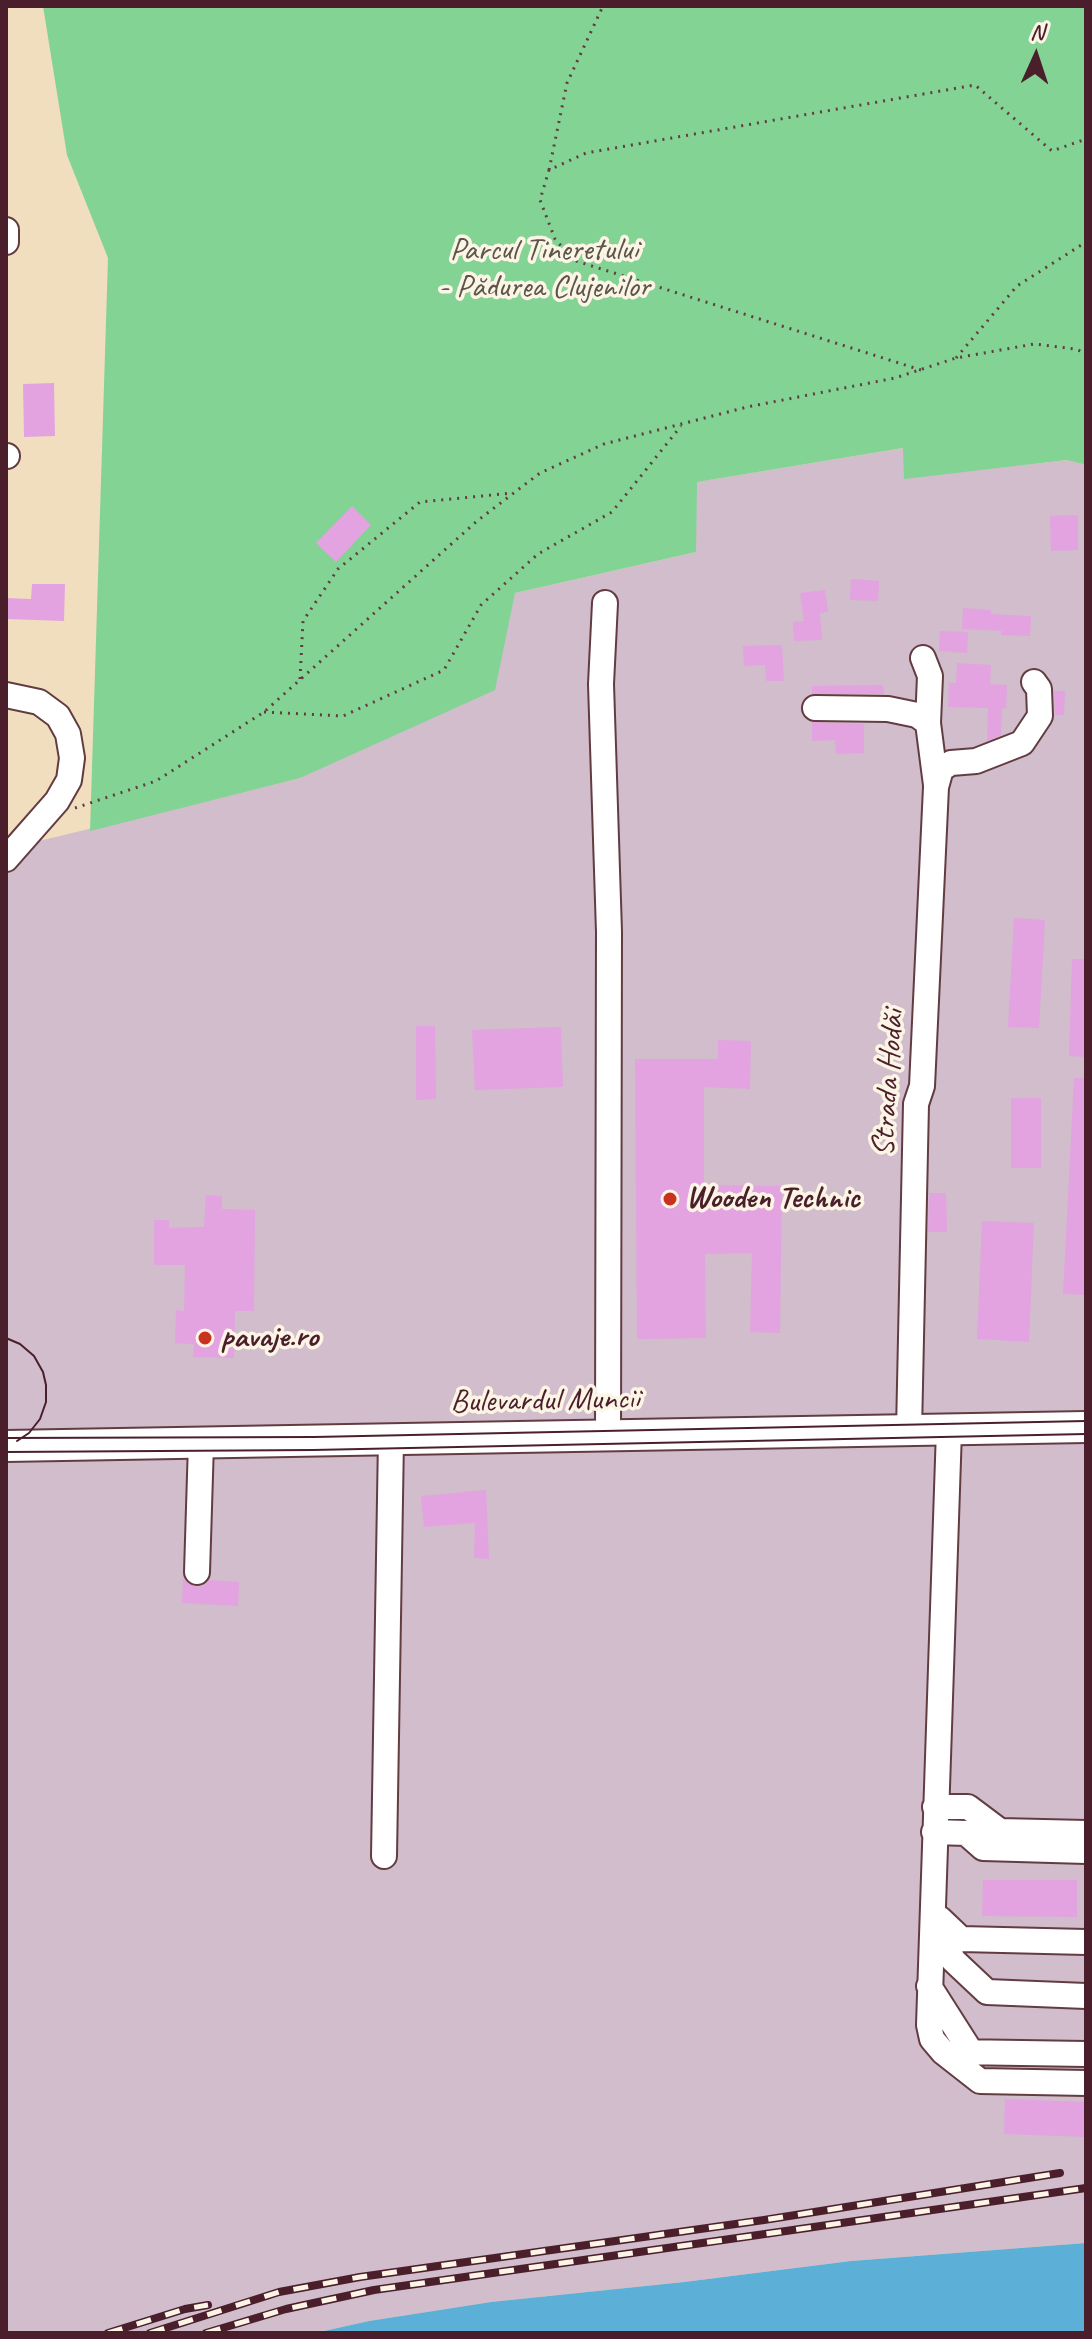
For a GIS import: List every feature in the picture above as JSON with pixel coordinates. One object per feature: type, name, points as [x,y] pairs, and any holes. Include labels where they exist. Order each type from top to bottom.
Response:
[{"type":"main road","name":"Bulevardul Muncii","points":[[6,1446],[1086,1427]]},
{"type":"street","points":[[6,230],[6,242]]},
{"type":"street","points":[[605,603],[601,684],[609,932],[608,1436]]},
{"type":"street","name":"Strada Hodăi","points":[[909,1431],[916,1104],[922,1086],[936,787],[928,723],[930,676],[923,658]]},
{"type":"street","points":[[936,787],[941,769],[951,763],[976,761],[1022,743],[1040,716],[1039,689],[1034,682]]},
{"type":"street","points":[[6,695],[39,702],[58,716],[68,734],[72,758],[69,780],[49,810],[6,859]]},
{"type":"street","points":[[815,708],[888,709],[917,715],[928,723]]},
{"type":"street","points":[[949,1430],[929,2025],[932,2039],[943,2052],[980,2081],[1086,2083]]},
{"type":"street","points":[[384,1856],[391,1439]]},
{"type":"street","points":[[197,1572],[201,1443]]},
{"type":"street","points":[[935,1807],[968,1807],[1000,1831],[1086,1833]]},
{"type":"street","points":[[934,1832],[966,1833],[983,1848],[1086,1851]]},
{"type":"street","points":[[934,1832],[919,1850],[916,1962],[971,2052]]},
{"type":"street","points":[[932,1912],[961,1939],[1086,1942]]},
{"type":"street","points":[[932,1912],[953,1960],[987,1992],[1086,1996]]},
{"type":"street","points":[[943,2052],[1086,2054]]},
{"type":"path","points":[[603,6],[567,83],[540,200],[555,239],[573,260],[921,370]]},
{"type":"path","points":[[549,170],[586,153],[975,85],[1052,151],[1086,139]]},
{"type":"path","points":[[956,358],[1017,286],[1086,242]]},
{"type":"path","points":[[49,810],[82,808],[156,781],[264,712],[444,548],[540,473],[604,444],[747,407],[895,378],[956,358],[1034,344],[1086,353]]},
{"type":"path","points":[[264,712],[343,716],[444,670],[481,605],[538,554],[612,512],[682,424]]},
{"type":"path","points":[[300,679],[303,621],[338,569],[420,502],[514,493]]},
{"type":"shaded area","points":[[904,448],[904,478],[1068,460],[1086,465],[1086,2243],[851,2261],[491,2302],[369,2321],[315,2333],[6,2333],[6,849],[300,778],[515,593],[696,552],[696,482]]},
{"type":"green space","name":"Parcul Tineretului - Pădurea Clujenilor","points":[[43,6],[1086,6],[1086,465],[1067,460],[904,479],[903,448],[697,482],[696,552],[515,593],[495,690],[300,778],[90,831],[108,258],[67,155]]},
{"type":"water","points":[[1086,2243],[1086,2333],[315,2333],[369,2321],[491,2302],[851,2261]]},
{"type":"building","points":[[54,383],[55,436],[24,437],[23,384]]},
{"type":"building","points":[[352,506],[371,525],[336,562],[316,543]]},
{"type":"building","points":[[1078,515],[1078,550],[1051,551],[1050,516]]},
{"type":"building","points":[[851,579],[879,581],[878,601],[850,600]]},
{"type":"building","points":[[32,584],[65,584],[64,621],[6,619],[6,598],[31,599]]},
{"type":"building","points":[[825,590],[828,612],[820,613],[822,640],[794,641],[793,622],[804,621],[800,593]]},
{"type":"building","points":[[963,608],[991,610],[991,614],[1031,616],[1030,636],[962,629]]},
{"type":"building","points":[[940,631],[968,632],[967,653],[939,651]]},
{"type":"building","points":[[782,645],[784,681],[766,681],[765,665],[744,666],[743,646]]},
{"type":"building","points":[[957,663],[991,665],[990,684],[1007,685],[1001,735],[987,741],[988,708],[948,707],[949,683],[956,683]]},
{"type":"building","points":[[883,685],[884,694],[812,694],[812,686]]},
{"type":"building","points":[[1054,691],[1065,691],[1064,715],[1055,715]]},
{"type":"building","points":[[812,722],[864,724],[864,753],[836,754],[835,740],[812,741]]},
{"type":"building","points":[[1014,918],[1045,920],[1039,1028],[1008,1027]]},
{"type":"building","points":[[1072,959],[1086,959],[1086,1057],[1069,1056]]},
{"type":"building","points":[[416,1026],[435,1026],[436,1099],[416,1100]]},
{"type":"building","points":[[561,1027],[563,1087],[475,1090],[472,1030]]},
{"type":"building","name":"Wooden Technic","points":[[718,1040],[751,1041],[750,1089],[704,1087],[704,1185],[782,1186],[780,1333],[750,1332],[752,1253],[705,1254],[706,1338],[637,1339],[635,1059],[718,1059]]},
{"type":"building","points":[[1074,1078],[1086,1078],[1086,1295],[1063,1294]]},
{"type":"building","points":[[1011,1098],[1041,1098],[1041,1168],[1011,1168]]},
{"type":"building","points":[[929,1193],[946,1193],[947,1232],[928,1232]]},
{"type":"building","points":[[206,1195],[222,1196],[222,1209],[255,1210],[254,1311],[235,1311],[234,1358],[193,1357],[194,1344],[175,1343],[176,1310],[184,1311],[185,1265],[154,1265],[154,1220],[169,1220],[169,1228],[204,1227]]},
{"type":"building","points":[[982,1221],[1034,1223],[1029,1342],[977,1339]]},
{"type":"building","points":[[486,1490],[489,1559],[474,1558],[475,1523],[424,1527],[421,1496]]},
{"type":"building","points":[[183,1579],[196,1587],[203,1586],[209,1580],[239,1582],[238,1606],[182,1603]]},
{"type":"building","points":[[983,1880],[1077,1880],[1077,1917],[982,1916]]},
{"type":"building","points":[[1005,2099],[1086,2102],[1086,2137],[1004,2134]]},
{"type":"tram line","points":[[6,1338],[20,1344],[34,1356],[46,1385],[46,1402],[40,1419],[29,1433],[17,1441]]},
{"type":"tram line","points":[[6,1438],[314,1437],[1086,1421]]},
{"type":"tram line","points":[[6,1452],[313,1450],[1086,1434]]},
{"type":"railway","points":[[150,2333],[279,2292],[360,2277],[764,2220],[1060,2173]]},
{"type":"railway","points":[[206,2333],[286,2309],[374,2290],[1086,2188]]},
{"type":"railway","points":[[108,2333],[208,2305]]},
{"type":"place","name":"Wooden Technic","points":[[670,1199]]},
{"type":"place","name":"pavaje.ro","points":[[205,1338]]}]
